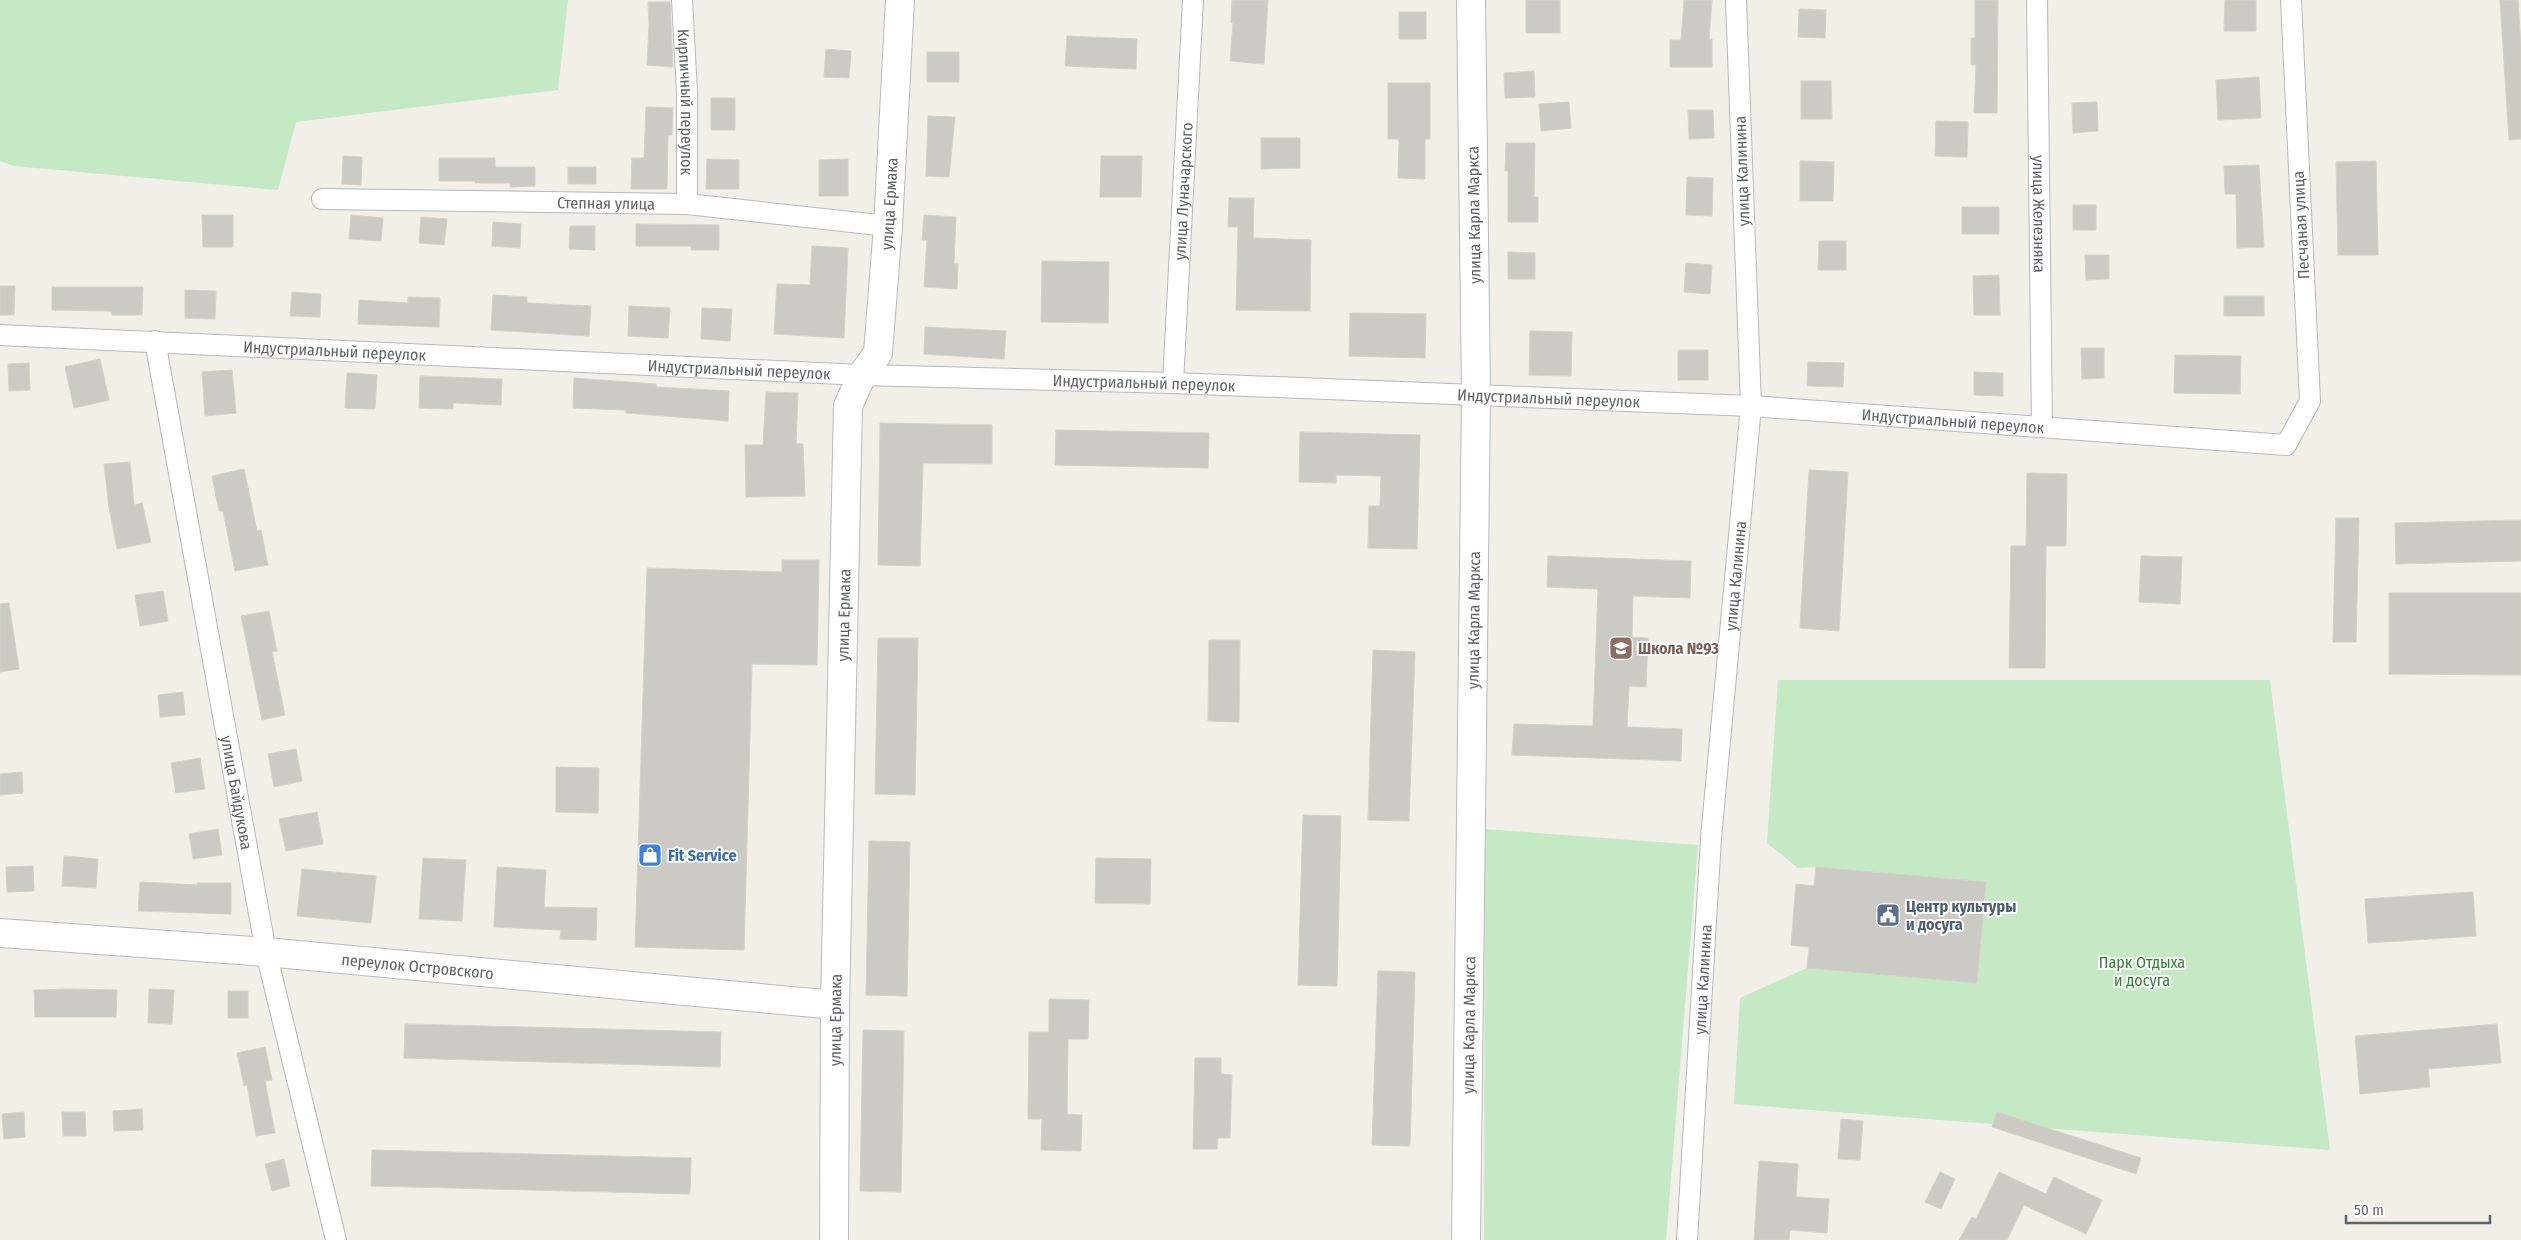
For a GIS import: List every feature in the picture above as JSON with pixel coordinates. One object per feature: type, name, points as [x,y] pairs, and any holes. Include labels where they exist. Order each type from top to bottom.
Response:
[{"type":"street","name":"Кирпичный переулок","points":[[682,0],[687,92],[687,204]]},
{"type":"street","name":"улица Ермака","points":[[834,1240],[835,1005],[848,406],[862,375],[878,353],[888,226],[900,0]]},
{"type":"street","name":"улица Луначарского","points":[[1173,383],[1193,0]]},
{"type":"street","name":"улица Карла Маркса","points":[[1466,1240],[1476,394],[1471,0]]},
{"type":"street","name":"улица Калинина","points":[[1687,1240],[1711,838],[1751,406],[1736,0]]},
{"type":"street","name":"улица Железняка","points":[[2037,0],[2042,427]]},
{"type":"street","name":"Песчаная улица","points":[[2286,445],[2310,401],[2291,0]]},
{"type":"street","name":"Степная улица","points":[[322,199],[687,204],[888,226]]},
{"type":"street","name":"Индустриальный переулок","points":[[0,335],[862,375],[1173,383],[1751,406],[2286,445]]},
{"type":"street","name":"улица Байдукова","points":[[156,341],[266,952],[336,1240]]},
{"type":"street","name":"переулок Островского","points":[[0,933],[266,952],[835,1005]]},
{"type":"green space","points":[[0,0],[568,0],[558,90],[296,122],[278,190],[14,166],[0,161]]},
{"type":"green space","name":"Парк Отдыха и досуга","points":[[1778,680],[2270,680],[2330,1150],[1734,1104],[1740,998],[1807,968],[1977,982],[1985,882],[1816,867],[1798,868],[1767,843]]},
{"type":"green space","points":[[1485,829],[1698,845],[1666,1240],[1484,1240]]},
{"type":"building","points":[[1232,0],[1268,0],[1264,64],[1230,61],[1233,23],[1231,23]]},
{"type":"building","points":[[1526,0],[1560,0],[1560,33],[1526,33]]},
{"type":"building","points":[[1684,0],[1712,0],[1709,39],[1712,39],[1712,67],[1670,67],[1670,40],[1681,40]]},
{"type":"building","points":[[1975,0],[1998,0],[1997,113],[1974,113],[1976,65],[1971,65],[1971,38],[1975,38]]},
{"type":"building","points":[[2225,0],[2256,0],[2256,31],[2224,31]]},
{"type":"building","points":[[2500,0],[2518,0],[2521,46],[2521,139],[2509,140]]},
{"type":"building","points":[[648,2],[670,2],[673,67],[647,65]]},
{"type":"building","points":[[1799,9],[1826,10],[1825,38],[1798,37]]},
{"type":"building","points":[[1399,12],[1426,12],[1426,39],[1399,39]]},
{"type":"building","points":[[1067,36],[1137,39],[1136,69],[1065,66]]},
{"type":"building","points":[[826,49],[851,51],[849,78],[824,77]]},
{"type":"building","points":[[927,52],[959,52],[959,82],[927,82]]},
{"type":"building","points":[[1534,71],[1535,97],[1505,98],[1504,73]]},
{"type":"building","points":[[2259,77],[2261,118],[2218,120],[2216,80]]},
{"type":"building","points":[[1801,81],[1831,81],[1832,119],[1801,119]]},
{"type":"building","points":[[1388,83],[1430,83],[1430,139],[1425,139],[1425,179],[1398,178],[1399,139],[1388,139]]},
{"type":"building","points":[[711,98],[735,98],[735,130],[711,130]]},
{"type":"building","points":[[1569,102],[1571,128],[1541,131],[1539,104]]},
{"type":"building","points":[[2097,102],[2098,131],[2073,133],[2072,103]]},
{"type":"building","points":[[646,107],[673,108],[672,135],[668,135],[667,189],[631,189],[632,158],[644,158]]},
{"type":"building","points":[[1688,110],[1713,110],[1714,138],[1689,139]]},
{"type":"building","points":[[928,116],[955,117],[949,177],[926,176]]},
{"type":"building","points":[[1936,121],[1968,122],[1967,157],[1935,156]]},
{"type":"building","points":[[1261,138],[1300,138],[1300,168],[1261,169]]},
{"type":"building","points":[[1506,143],[1535,143],[1534,197],[1538,197],[1538,222],[1508,222],[1508,171],[1505,171]]},
{"type":"building","points":[[343,156],[362,157],[361,185],[342,184]]},
{"type":"building","points":[[1101,156],[1142,156],[1141,197],[1100,197]]},
{"type":"building","points":[[439,158],[495,158],[495,167],[535,167],[535,186],[510,187],[510,183],[439,181]]},
{"type":"building","points":[[707,159],[739,160],[739,189],[706,189]]},
{"type":"building","points":[[848,159],[848,196],[819,196],[819,160]]},
{"type":"building","points":[[1800,161],[1834,162],[1833,201],[1800,201]]},
{"type":"building","points":[[2376,161],[2378,255],[2338,255],[2336,162]]},
{"type":"building","points":[[2259,165],[2264,247],[2237,248],[2236,194],[2225,194],[2224,166]]},
{"type":"building","points":[[568,167],[596,167],[596,184],[568,184]]},
{"type":"building","points":[[1687,177],[1713,178],[1712,216],[1686,215]]},
{"type":"building","points":[[1229,198],[1254,198],[1253,238],[1311,240],[1310,311],[1236,310],[1238,227],[1228,227]]},
{"type":"building","points":[[2073,205],[2096,205],[2096,230],[2073,230]]},
{"type":"building","points":[[1962,207],[1999,207],[1999,234],[1962,234]]},
{"type":"building","points":[[202,215],[233,215],[233,247],[203,247]]},
{"type":"building","points":[[351,215],[383,218],[381,241],[349,239]]},
{"type":"building","points":[[924,215],[956,217],[954,264],[958,264],[957,289],[924,287],[927,240],[922,240]]},
{"type":"building","points":[[421,217],[447,219],[444,245],[419,243]]},
{"type":"building","points":[[493,222],[521,224],[520,248],[492,246]]},
{"type":"building","points":[[636,224],[719,225],[719,250],[691,250],[691,246],[636,246]]},
{"type":"building","points":[[570,226],[595,226],[595,250],[569,249]]},
{"type":"building","points":[[1819,241],[1846,241],[1846,270],[1818,270]]},
{"type":"building","points":[[812,246],[848,248],[844,338],[774,334],[777,284],[810,285]]},
{"type":"building","points":[[1508,252],[1535,253],[1535,279],[1508,279]]},
{"type":"building","points":[[2085,255],[2109,255],[2109,279],[2086,280]]},
{"type":"building","points":[[1042,261],[1109,262],[1108,323],[1041,322]]},
{"type":"building","points":[[1686,263],[1712,265],[1710,294],[1684,292]]},
{"type":"building","points":[[1999,275],[2000,315],[1974,315],[1973,276]]},
{"type":"building","points":[[0,286],[15,286],[14,315],[0,315]]},
{"type":"building","points":[[52,287],[143,287],[142,315],[112,315],[112,311],[52,310]]},
{"type":"building","points":[[185,290],[216,291],[215,319],[185,318]]},
{"type":"building","points":[[292,292],[321,294],[320,317],[290,316]]},
{"type":"building","points":[[493,295],[527,297],[527,303],[591,306],[589,336],[491,330]]},
{"type":"building","points":[[2224,296],[2264,296],[2264,316],[2224,316]]},
{"type":"building","points":[[408,297],[440,298],[439,327],[358,324],[359,300],[408,303]]},
{"type":"building","points":[[629,306],[670,308],[668,338],[628,336]]},
{"type":"building","points":[[702,308],[732,309],[730,341],[701,339]]},
{"type":"building","points":[[1350,313],[1426,314],[1425,358],[1349,356]]},
{"type":"building","points":[[925,327],[1006,331],[1004,359],[924,354]]},
{"type":"building","points":[[1530,331],[1572,332],[1571,376],[1529,375]]},
{"type":"building","points":[[2081,348],[2104,348],[2104,378],[2082,379]]},
{"type":"building","points":[[1678,350],[1708,350],[1708,380],[1678,380]]},
{"type":"building","points":[[2175,355],[2241,356],[2240,394],[2174,393]]},
{"type":"building","points":[[100,359],[109,400],[74,408],[65,367]]},
{"type":"building","points":[[1808,362],[1844,363],[1843,387],[1807,386]]},
{"type":"building","points":[[29,363],[30,390],[9,391],[8,364]]},
{"type":"building","points":[[232,370],[236,413],[205,416],[202,372]]},
{"type":"building","points":[[1974,372],[2003,373],[2003,396],[1974,395]]},
{"type":"building","points":[[347,373],[377,375],[375,409],[345,408]]},
{"type":"building","points":[[420,376],[502,379],[501,405],[453,403],[453,409],[419,408]]},
{"type":"building","points":[[574,378],[656,384],[656,387],[729,391],[728,421],[626,413],[626,410],[573,408]]},
{"type":"building","points":[[766,392],[798,393],[796,444],[803,444],[805,496],[746,497],[745,445],[763,445]]},
{"type":"building","points":[[880,423],[992,425],[992,464],[923,463],[920,566],[878,565]]},
{"type":"building","points":[[1056,430],[1209,433],[1208,468],[1055,465]]},
{"type":"building","points":[[1300,432],[1420,435],[1417,549],[1368,548],[1369,506],[1380,506],[1381,476],[1336,475],[1336,483],[1299,482]]},
{"type":"building","points":[[130,462],[134,505],[142,503],[151,542],[117,549],[109,508],[104,464]]},
{"type":"building","points":[[244,469],[257,531],[261,530],[268,565],[235,571],[223,511],[219,511],[212,476]]},
{"type":"building","points":[[1809,470],[1848,472],[1839,631],[1800,628]]},
{"type":"building","points":[[2027,473],[2067,474],[2066,546],[2046,546],[2045,668],[2009,668],[2011,546],[2026,546]]},
{"type":"building","points":[[2336,518],[2359,518],[2356,642],[2333,642]]},
{"type":"building","points":[[2521,520],[2521,561],[2396,564],[2395,523]]},
{"type":"building","name":"Школа №93","points":[[1548,556],[1691,561],[1690,598],[1633,596],[1632,637],[1648,638],[1646,687],[1629,686],[1627,727],[1682,729],[1681,761],[1512,755],[1514,724],[1593,726],[1598,589],[1547,587]]},
{"type":"building","points":[[2141,556],[2182,557],[2180,604],[2139,602]]},
{"type":"building","points":[[782,560],[819,560],[817,665],[752,664],[744,950],[635,947],[647,568],[782,572]]},
{"type":"building","points":[[163,591],[168,621],[140,626],[135,595]]},
{"type":"building","points":[[2389,593],[2521,593],[2521,675],[2389,674]]},
{"type":"building","points":[[9,603],[19,669],[0,672],[0,604]]},
{"type":"building","points":[[269,611],[277,651],[272,652],[285,715],[262,720],[241,616]]},
{"type":"building","points":[[878,638],[918,638],[915,795],[875,794]]},
{"type":"building","points":[[1209,640],[1240,640],[1239,722],[1208,721]]},
{"type":"building","points":[[1373,650],[1415,652],[1409,821],[1368,820]]},
{"type":"building","points":[[183,692],[185,715],[160,717],[158,695]]},
{"type":"building","points":[[296,749],[302,781],[274,787],[268,754]]},
{"type":"building","points":[[200,758],[205,789],[176,793],[171,763]]},
{"type":"building","points":[[556,767],[599,768],[598,813],[556,812]]},
{"type":"building","points":[[22,772],[23,793],[0,795],[0,774]]},
{"type":"building","points":[[317,812],[323,844],[286,851],[279,819]]},
{"type":"building","points":[[1303,815],[1341,816],[1337,986],[1298,985]]},
{"type":"building","points":[[218,829],[222,855],[193,859],[189,834]]},
{"type":"building","points":[[869,841],[910,842],[907,996],[866,995]]},
{"type":"building","points":[[64,856],[98,859],[96,888],[62,886]]},
{"type":"building","points":[[423,858],[466,860],[462,921],[419,919]]},
{"type":"building","points":[[1096,858],[1151,859],[1150,904],[1095,903]]},
{"type":"building","points":[[33,866],[34,891],[7,892],[6,867]]},
{"type":"building","points":[[497,867],[546,870],[544,907],[597,908],[596,940],[560,939],[561,930],[494,927]]},
{"type":"building","name":"Центр культуры и досуга","points":[[1816,867],[1986,882],[1977,983],[1807,968],[1809,947],[1791,945],[1796,884],[1814,886]]},
{"type":"building","points":[[302,869],[376,876],[371,923],[297,916]]},
{"type":"building","points":[[140,882],[198,885],[197,883],[231,883],[231,914],[138,911]]},
{"type":"building","points":[[2473,892],[2476,936],[2368,943],[2365,899]]},
{"type":"building","points":[[1378,971],[1415,972],[1410,1146],[1372,1145]]},
{"type":"building","points":[[149,989],[174,990],[172,1024],[148,1023]]},
{"type":"building","points":[[34,990],[117,990],[116,1017],[35,1017]]},
{"type":"building","points":[[228,991],[248,991],[248,1018],[228,1018]]},
{"type":"building","points":[[1049,999],[1089,1000],[1088,1039],[1068,1039],[1067,1114],[1082,1115],[1081,1151],[1041,1150],[1042,1119],[1028,1119],[1029,1032],[1049,1032]]},
{"type":"building","points":[[405,1024],[721,1032],[720,1067],[404,1058]]},
{"type":"building","points":[[2497,1024],[2501,1063],[2428,1069],[2430,1087],[2360,1094],[2355,1036]]},
{"type":"building","points":[[863,1030],[904,1031],[901,1192],[860,1191]]},
{"type":"building","points":[[265,1047],[272,1080],[265,1081],[275,1133],[256,1136],[247,1085],[244,1086],[237,1053]]},
{"type":"building","points":[[1195,1058],[1221,1058],[1221,1074],[1232,1075],[1230,1138],[1218,1138],[1217,1149],[1193,1149]]},
{"type":"building","points":[[142,1109],[143,1130],[114,1131],[113,1111]]},
{"type":"building","points":[[24,1112],[25,1137],[4,1139],[2,1114]]},
{"type":"building","points":[[62,1112],[85,1112],[86,1136],[63,1136]]},
{"type":"building","points":[[1997,1112],[2141,1158],[2136,1174],[1992,1127]]},
{"type":"building","points":[[1841,1119],[1863,1121],[1860,1160],[1838,1159]]},
{"type":"building","points":[[372,1150],[691,1158],[690,1194],[371,1186]]},
{"type":"building","points":[[284,1159],[290,1186],[272,1191],[265,1164]]},
{"type":"building","points":[[1759,1161],[1798,1164],[1796,1197],[1829,1199],[1827,1233],[1790,1230],[1789,1240],[1754,1240]]},
{"type":"building","points":[[1940,1172],[1955,1179],[1941,1209],[1925,1202]]},
{"type":"building","points":[[1999,1172],[2046,1194],[2054,1177],[2102,1200],[2086,1234],[2024,1205],[2007,1240],[1959,1240],[1972,1217],[1976,1219]]},
{"type":"place","name":"Школа №93","points":[[1621,648]]},
{"type":"place","name":"Fit Service","points":[[650,855]]},
{"type":"place","name":"Центр культуры и досуга","points":[[1888,915]]}]
